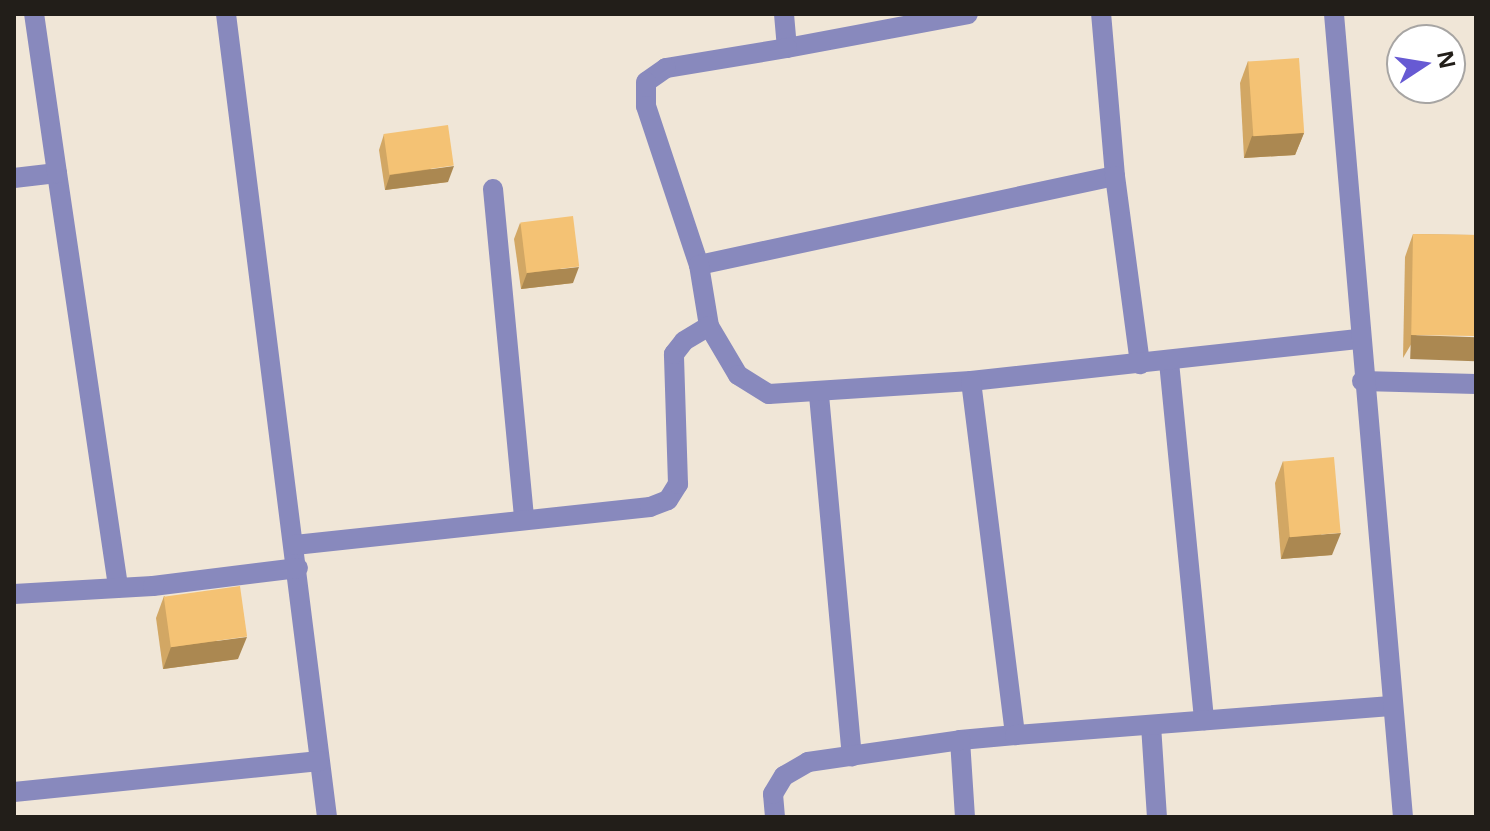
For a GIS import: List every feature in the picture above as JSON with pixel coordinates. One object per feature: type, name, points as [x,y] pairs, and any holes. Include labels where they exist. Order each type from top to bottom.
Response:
[{"type":"street","points":[[34,14],[118,588]]},
{"type":"street","points":[[226,14],[327,817]]},
{"type":"street","points":[[784,14],[787,48]]},
{"type":"street","points":[[968,14],[666,68],[646,82],[646,106],[699,265],[709,326],[738,375],[769,394],[819,395],[900,383],[971,381],[1169,362],[1358,339]]},
{"type":"street","points":[[1101,14],[1115,176],[1140,364]]},
{"type":"street","points":[[1334,14],[1358,339],[1403,817]]},
{"type":"street","points":[[14,178],[57,173]]},
{"type":"street","points":[[699,265],[1115,176]]},
{"type":"street","points":[[493,189],[524,518]]},
{"type":"street","points":[[295,545],[524,518],[650,507],[668,500],[678,484],[674,354],[684,341],[709,326]]},
{"type":"street","points":[[1169,362],[1204,720]]},
{"type":"street","points":[[971,381],[1015,735]]},
{"type":"street","points":[[1362,381],[1476,384]]},
{"type":"street","points":[[819,395],[852,756]]},
{"type":"street","points":[[14,594],[118,588],[298,568]]},
{"type":"street","points":[[775,817],[773,794],[784,776],[808,762],[960,740],[1391,706]]},
{"type":"street","points":[[1151,725],[1157,817]]},
{"type":"street","points":[[960,740],[965,817]]},
{"type":"street","points":[[14,792],[319,761]]},
{"type":"building","points":[[1299,58],[1304,133],[1253,136],[1248,62]]},
{"type":"building","points":[[448,125],[454,166],[389,175],[384,134]]},
{"type":"building","points":[[573,216],[579,267],[527,273],[520,222]]},
{"type":"building","points":[[1413,234],[1476,235],[1474,336],[1411,335]]},
{"type":"building","points":[[1334,457],[1341,533],[1290,537],[1283,461]]},
{"type":"building","points":[[240,586],[247,637],[171,647],[164,597]]}]
